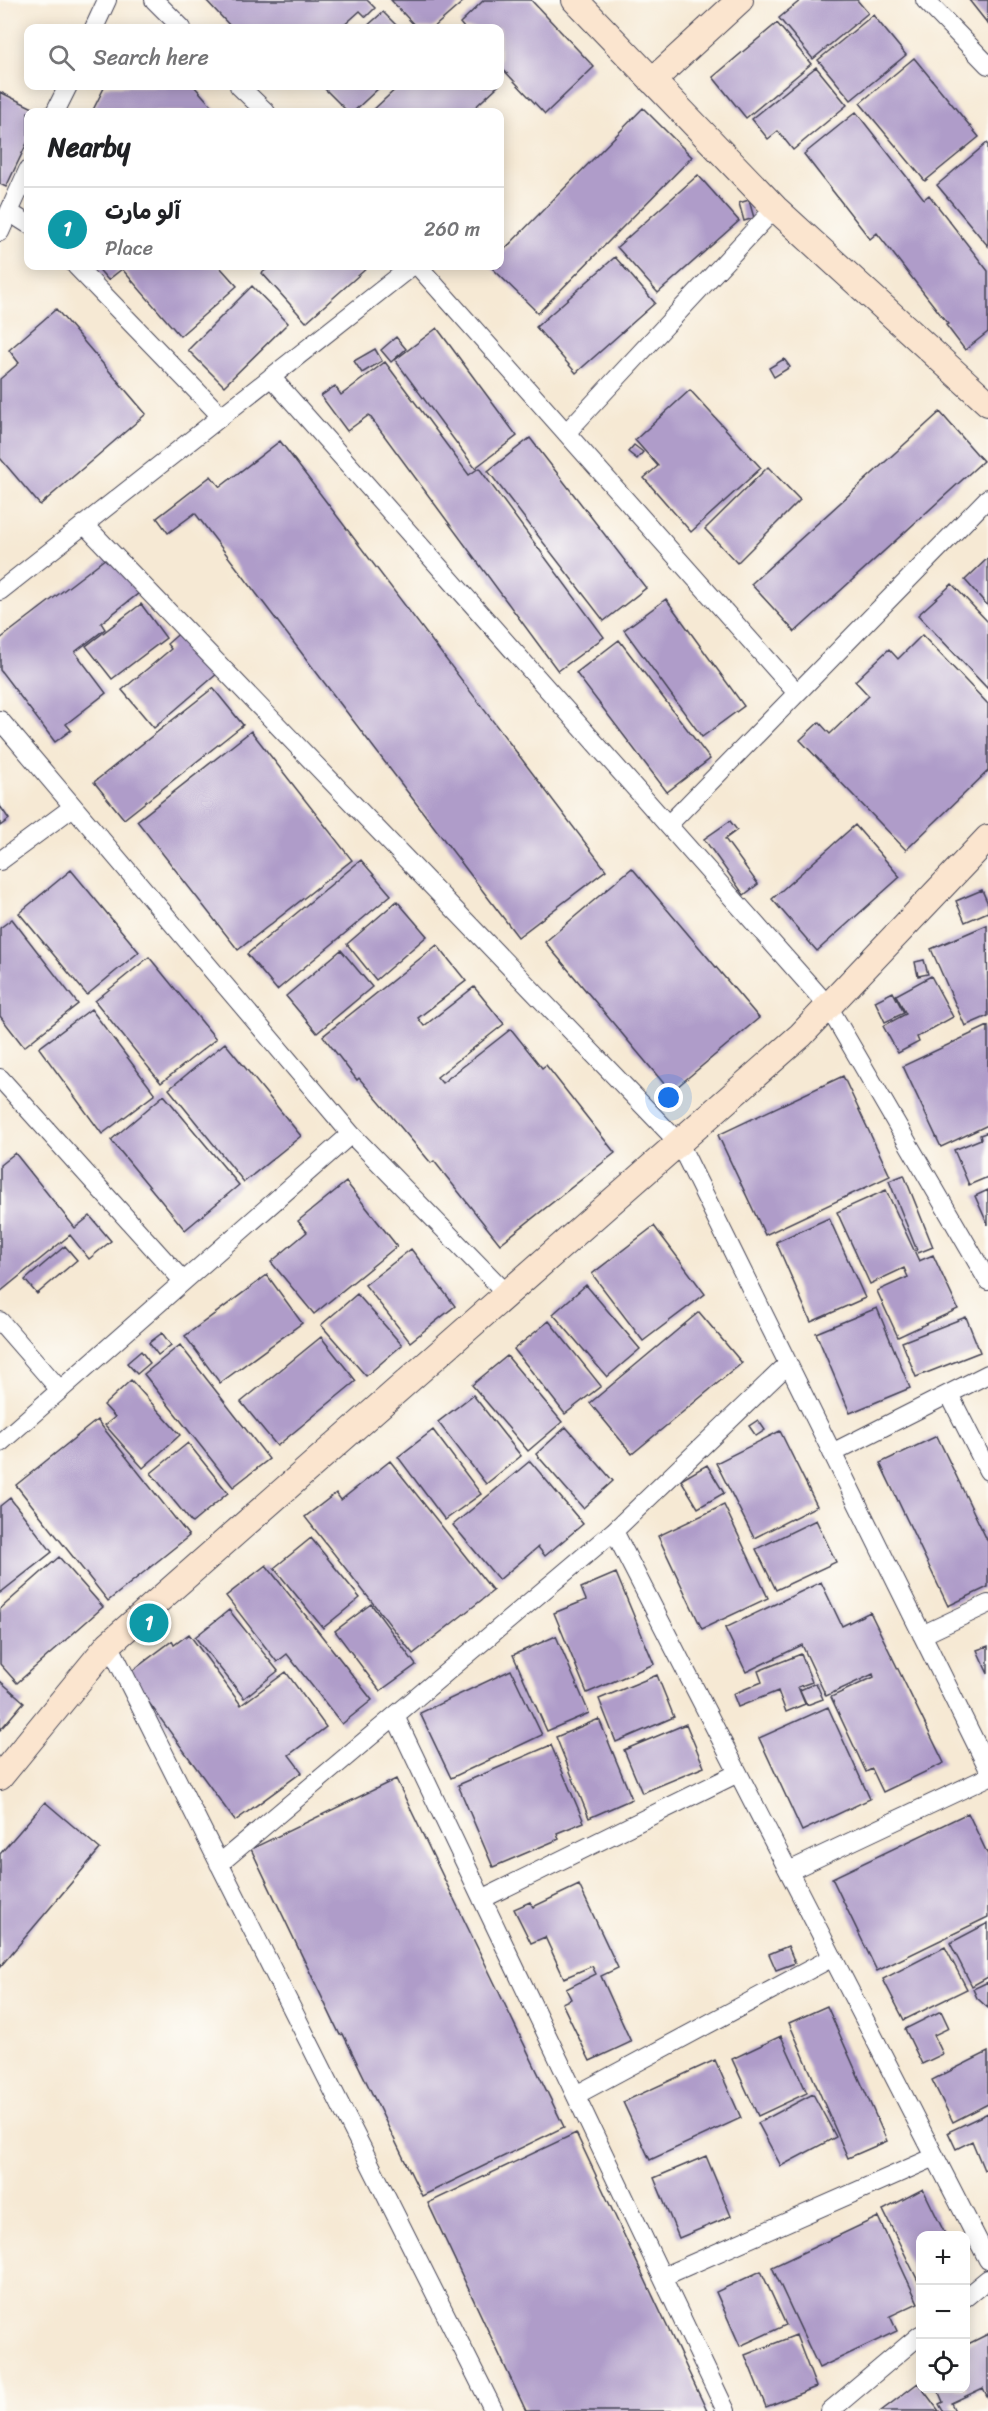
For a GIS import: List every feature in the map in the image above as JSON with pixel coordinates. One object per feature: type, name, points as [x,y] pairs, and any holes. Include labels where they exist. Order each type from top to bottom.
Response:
[{"type":"street","points":[[96,24],[107,0]]},
{"type":"street","points":[[154,0],[178,24]]},
{"type":"street","points":[[575,0],[775,208],[988,403]]},
{"type":"street","points":[[652,81],[740,0]]},
{"type":"street","points":[[925,0],[988,65]]},
{"type":"street","points":[[57,108],[66,90]]},
{"type":"street","points":[[243,90],[262,108]]},
{"type":"street","points":[[0,232],[24,179]]},
{"type":"street","points":[[566,433],[775,208]]},
{"type":"street","points":[[9,212],[24,221]]},
{"type":"street","points":[[80,270],[221,416]]},
{"type":"street","points":[[0,591],[407,270]]},
{"type":"street","points":[[422,270],[797,693]]},
{"type":"street","points":[[271,376],[828,1006],[988,1281]]},
{"type":"street","points":[[668,825],[988,498]]},
{"type":"street","points":[[84,524],[679,1143],[988,1768]]},
{"type":"street","points":[[0,720],[351,1134],[507,1294]]},
{"type":"street","points":[[0,861],[73,807]]},
{"type":"street","points":[[0,1778],[109,1644],[801,1035],[987,841]]},
{"type":"street","points":[[0,1078],[183,1281]]},
{"type":"street","points":[[0,1443],[351,1134]]},
{"type":"street","points":[[0,1321],[60,1390]]},
{"type":"street","points":[[219,1864],[614,1531],[788,1364]]},
{"type":"street","points":[[832,1453],[988,1374]]},
{"type":"street","points":[[949,1394],[988,1471]]},
{"type":"street","points":[[614,1531],[988,2260]]},
{"type":"street","points":[[922,1635],[988,1604]]},
{"type":"street","points":[[109,1644],[494,2411]]},
{"type":"street","points":[[395,1716],[726,2411]]},
{"type":"street","points":[[482,1899],[738,1773]]},
{"type":"street","points":[[789,1871],[988,1778]]},
{"type":"street","points":[[576,2095],[833,1957]]},
{"type":"street","points":[[662,2277],[935,2157]]},
{"type":"street","points":[[970,2295],[988,2279]]},
{"type":"street","points":[[830,2411],[916,2339]]},
{"type":"building","points":[[206,0],[367,0],[375,8],[366,17],[360,11],[345,24],[228,24]]},
{"type":"building","points":[[391,0],[465,0],[438,24],[413,24]]},
{"type":"building","points":[[484,0],[531,0],[594,67],[545,114],[504,70],[504,24],[460,23]]},
{"type":"building","points":[[801,0],[857,0],[868,13],[813,59],[779,18]]},
{"type":"building","points":[[969,0],[988,0],[988,24]]},
{"type":"building","points":[[383,12],[395,24],[370,24]]},
{"type":"building","points":[[873,15],[906,55],[851,100],[818,60]]},
{"type":"building","points":[[777,23],[811,64],[746,118],[713,77]]},
{"type":"building","points":[[914,58],[979,137],[925,181],[860,103]]},
{"type":"building","points":[[816,67],[847,105],[793,150],[778,131],[768,139],[752,119]]},
{"type":"building","points":[[103,90],[198,90],[213,108],[94,108]]},
{"type":"building","points":[[326,90],[377,90],[357,108],[344,108]]},
{"type":"building","points":[[395,90],[494,90],[474,108],[375,108]]},
{"type":"building","points":[[0,92],[33,108],[24,108],[24,149],[6,187],[0,184]]},
{"type":"building","points":[[643,108],[692,157],[538,313],[494,270],[504,270],[504,250]]},
{"type":"building","points":[[856,112],[924,199],[929,195],[988,271],[988,332],[965,350],[946,325],[948,324],[877,233],[870,239],[804,154]]},
{"type":"building","points":[[988,144],[988,246],[937,185]]},
{"type":"building","points":[[698,175],[739,221],[658,293],[617,247]]},
{"type":"building","points":[[749,200],[754,218],[744,221],[739,203]]},
{"type":"building","points":[[615,257],[655,303],[576,373],[536,327]]},
{"type":"building","points":[[99,270],[121,270],[108,280]]},
{"type":"building","points":[[123,270],[223,270],[237,286],[180,336]]},
{"type":"building","points":[[266,270],[365,270],[306,322],[262,273]]},
{"type":"building","points":[[252,286],[288,323],[224,386],[188,350]]},
{"type":"building","points":[[56,309],[146,414],[40,505],[0,458],[0,379],[19,363],[9,350]]},
{"type":"building","points":[[437,328],[517,436],[475,468],[395,360]]},
{"type":"building","points":[[396,337],[406,349],[391,362],[381,350]]},
{"type":"building","points":[[375,349],[382,361],[362,373],[354,361]]},
{"type":"building","points":[[784,359],[790,367],[774,377],[769,368]]},
{"type":"building","points":[[385,362],[469,475],[479,468],[604,637],[558,671],[369,415],[347,431],[321,396],[335,386],[341,395]]},
{"type":"building","points":[[690,390],[761,468],[691,532],[644,478],[658,466],[635,440]]},
{"type":"building","points":[[940,412],[983,461],[795,632],[751,584]]},
{"type":"building","points":[[530,438],[646,588],[604,621],[488,471]]},
{"type":"building","points":[[280,441],[606,870],[518,937],[195,513],[168,533],[157,518],[211,476],[220,487]]},
{"type":"building","points":[[634,445],[643,452],[637,459],[628,452]]},
{"type":"building","points":[[768,467],[800,500],[737,563],[705,529]]},
{"type":"building","points":[[110,555],[139,593],[101,623],[105,629],[75,652],[106,693],[66,724],[71,730],[55,742],[0,670],[0,639]]},
{"type":"building","points":[[988,558],[988,606],[965,580]]},
{"type":"building","points":[[952,584],[988,622],[988,689],[918,615]]},
{"type":"building","points":[[666,599],[744,706],[702,737],[624,630]]},
{"type":"building","points":[[141,604],[166,638],[112,679],[86,646]]},
{"type":"building","points":[[183,630],[218,673],[154,728],[122,690],[171,649],[167,644]]},
{"type":"building","points":[[922,635],[988,704],[988,771],[906,850],[800,740],[819,722],[830,734],[869,696],[855,681],[889,649],[898,659]]},
{"type":"building","points":[[619,640],[710,759],[667,792],[576,673]]},
{"type":"building","points":[[213,688],[243,725],[124,819],[94,782]]},
{"type":"building","points":[[251,731],[352,860],[238,950],[137,821]]},
{"type":"building","points":[[0,806],[9,819],[0,826]]},
{"type":"building","points":[[730,821],[737,830],[725,839],[758,884],[744,895],[704,839]]},
{"type":"building","points":[[855,825],[900,877],[817,951],[772,899]]},
{"type":"building","points":[[361,860],[391,895],[277,990],[247,954]]},
{"type":"building","points":[[632,868],[759,1018],[671,1092],[545,942]]},
{"type":"building","points":[[71,870],[139,952],[87,995],[19,913]]},
{"type":"building","points":[[982,890],[988,904],[988,912],[965,922],[956,901]]},
{"type":"building","points":[[397,901],[427,936],[376,980],[347,944]]},
{"type":"building","points":[[12,919],[78,1004],[24,1047],[0,1016],[0,928]]},
{"type":"building","points":[[987,925],[988,1016],[965,1026],[931,949]]},
{"type":"building","points":[[437,945],[466,981],[418,1018],[424,1026],[474,987],[504,1024],[437,1077],[442,1083],[511,1029],[542,1068],[546,1065],[615,1153],[500,1244],[434,1161],[431,1163],[359,1078],[357,1080],[323,1036]]},
{"type":"building","points":[[341,950],[372,987],[317,1033],[286,996]]},
{"type":"building","points":[[149,957],[216,1039],[161,1083],[95,1001]]},
{"type":"building","points":[[924,960],[928,974],[918,976],[915,962]]},
{"type":"building","points":[[931,976],[953,1017],[917,1037],[919,1042],[898,1053],[883,1026],[906,1014],[896,995]]},
{"type":"building","points":[[893,992],[904,1013],[885,1022],[875,1001]]},
{"type":"building","points":[[91,1009],[155,1094],[102,1134],[39,1048]]},
{"type":"building","points":[[988,1026],[988,1125],[941,1147],[903,1066]]},
{"type":"building","points":[[225,1043],[301,1136],[244,1182],[169,1089]]},
{"type":"building","points":[[843,1076],[890,1176],[765,1235],[718,1135]]},
{"type":"building","points":[[164,1095],[239,1185],[185,1230],[111,1140]]},
{"type":"building","points":[[988,1132],[988,1177],[969,1185],[954,1150],[981,1139],[980,1135]]},
{"type":"building","points":[[15,1153],[75,1228],[90,1216],[111,1241],[89,1259],[70,1235],[0,1292],[0,1165]]},
{"type":"building","points":[[904,1175],[933,1247],[918,1253],[889,1181]]},
{"type":"building","points":[[346,1182],[397,1246],[314,1314],[271,1262],[307,1232],[298,1221]]},
{"type":"building","points":[[886,1190],[919,1261],[933,1255],[958,1309],[898,1337],[877,1291],[908,1277],[904,1268],[870,1284],[837,1212]]},
{"type":"building","points":[[988,1190],[988,1225],[975,1196]]},
{"type":"building","points":[[829,1218],[865,1298],[811,1322],[776,1242]]},
{"type":"building","points":[[654,1226],[705,1294],[643,1341],[592,1274]]},
{"type":"building","points":[[65,1246],[77,1260],[37,1294],[25,1280]]},
{"type":"building","points":[[411,1249],[455,1306],[410,1342],[365,1285]]},
{"type":"building","points":[[267,1275],[302,1323],[220,1383],[185,1336]]},
{"type":"building","points":[[586,1285],[640,1349],[607,1377],[553,1314]]},
{"type":"building","points":[[357,1294],[402,1345],[366,1376],[321,1325]]},
{"type":"building","points":[[877,1308],[910,1388],[850,1413],[816,1333]]},
{"type":"building","points":[[699,1312],[742,1363],[632,1454],[590,1403]]},
{"type":"building","points":[[966,1317],[980,1352],[916,1377],[902,1342]]},
{"type":"building","points":[[549,1321],[601,1386],[565,1414],[514,1349]]},
{"type":"building","points":[[162,1333],[171,1345],[158,1355],[149,1343]]},
{"type":"building","points":[[321,1337],[356,1381],[277,1446],[241,1402]]},
{"type":"building","points":[[180,1345],[269,1459],[233,1487],[144,1374]]},
{"type":"building","points":[[141,1351],[150,1363],[137,1374],[127,1363]]},
{"type":"building","points":[[507,1356],[562,1422],[528,1451],[472,1385]]},
{"type":"building","points":[[131,1380],[180,1435],[143,1468],[105,1425],[115,1417],[104,1405]]},
{"type":"building","points":[[473,1395],[521,1456],[486,1484],[438,1422]]},
{"type":"building","points":[[97,1420],[189,1536],[108,1601],[16,1485]]},
{"type":"building","points":[[758,1420],[765,1430],[756,1436],[749,1426]]},
{"type":"building","points":[[566,1427],[613,1481],[583,1508],[536,1454]]},
{"type":"building","points":[[433,1430],[481,1494],[445,1520],[398,1457]]},
{"type":"building","points":[[780,1431],[817,1506],[754,1538],[716,1463]]},
{"type":"building","points":[[937,1436],[988,1542],[988,1587],[948,1606],[880,1463]]},
{"type":"building","points":[[188,1443],[228,1493],[192,1523],[151,1473]]},
{"type":"building","points":[[390,1461],[493,1591],[413,1654],[305,1517],[336,1493],[341,1500]]},
{"type":"building","points":[[530,1461],[583,1524],[545,1556],[538,1547],[499,1580],[453,1525]]},
{"type":"building","points":[[707,1465],[724,1493],[698,1508],[681,1480]]},
{"type":"building","points":[[10,1498],[52,1552],[0,1593],[0,1506]]},
{"type":"building","points":[[724,1505],[768,1598],[702,1629],[658,1536]]},
{"type":"building","points":[[816,1520],[836,1562],[776,1590],[756,1549]]},
{"type":"building","points":[[311,1538],[360,1598],[323,1628],[274,1568]]},
{"type":"building","points":[[59,1557],[103,1607],[17,1683],[0,1664],[0,1609]]},
{"type":"building","points":[[266,1565],[372,1700],[342,1724],[287,1654],[277,1662],[226,1596]]},
{"type":"building","points":[[616,1573],[654,1664],[587,1693],[554,1613],[586,1600],[581,1588]]},
{"type":"building","points":[[821,1582],[842,1626],[870,1612],[944,1763],[883,1792],[872,1769],[866,1772],[831,1697],[874,1677],[873,1674],[826,1696],[802,1645],[746,1672],[725,1628]]},
{"type":"building","points":[[371,1604],[416,1665],[380,1691],[335,1631]]},
{"type":"building","points":[[229,1610],[278,1671],[244,1698],[195,1637]]},
{"type":"building","points":[[189,1634],[241,1705],[286,1672],[326,1727],[289,1755],[302,1772],[235,1821],[128,1674],[172,1641],[174,1645]]},
{"type":"building","points":[[556,1636],[589,1713],[547,1731],[513,1655]]},
{"type":"building","points":[[988,1646],[988,1674],[977,1650]]},
{"type":"building","points":[[801,1654],[812,1682],[798,1687],[805,1704],[786,1712],[778,1691],[738,1707],[733,1694],[762,1682],[758,1671]]},
{"type":"building","points":[[511,1670],[542,1735],[451,1778],[420,1713]]},
{"type":"building","points":[[657,1675],[674,1717],[616,1742],[599,1699]]},
{"type":"building","points":[[0,1681],[24,1702],[0,1730]]},
{"type":"building","points":[[816,1683],[823,1699],[807,1705],[800,1690]]},
{"type":"building","points":[[828,1707],[870,1799],[802,1831],[759,1738]]},
{"type":"building","points":[[599,1719],[632,1799],[589,1818],[556,1737]]},
{"type":"building","points":[[686,1724],[704,1767],[642,1793],[624,1750]]},
{"type":"building","points":[[551,1745],[584,1822],[557,1833],[559,1839],[493,1867],[458,1785]]},
{"type":"building","points":[[396,1779],[564,2127],[422,2196],[343,2034],[340,2035],[251,1849]]},
{"type":"building","points":[[45,1802],[100,1849],[0,1967],[0,1854]]},
{"type":"building","points":[[968,1813],[988,1855],[988,1917],[877,1971],[832,1878]]},
{"type":"building","points":[[579,1885],[618,1968],[601,1976],[631,2042],[590,2061],[562,2003],[571,1999],[566,1989],[596,1974],[592,1966],[564,1978],[545,1937],[531,1943],[514,1909],[530,1902],[533,1907]]},
{"type":"building","points":[[988,1923],[988,1977],[972,1986],[950,1943]]},
{"type":"building","points":[[788,1946],[795,1963],[776,1970],[769,1954]]},
{"type":"building","points":[[945,1947],[967,1989],[904,2020],[883,1979]]},
{"type":"building","points":[[988,1982],[988,2008],[977,1998],[973,1989]]},
{"type":"building","points":[[827,2006],[887,2141],[848,2158],[789,2023]]},
{"type":"building","points":[[941,2011],[949,2028],[934,2035],[943,2054],[922,2064],[905,2029]]},
{"type":"building","points":[[781,2036],[807,2093],[758,2116],[732,2059]]},
{"type":"building","points":[[988,2052],[988,2104],[953,2122],[932,2080]]},
{"type":"building","points":[[715,2060],[741,2118],[650,2160],[623,2102]]},
{"type":"building","points":[[813,2094],[836,2137],[781,2166],[758,2123]]},
{"type":"building","points":[[988,2113],[988,2168],[984,2170],[972,2141],[956,2149],[948,2132]]},
{"type":"building","points":[[576,2133],[707,2411],[526,2411],[428,2203]]},
{"type":"building","points":[[706,2156],[731,2216],[679,2238],[654,2178]]},
{"type":"building","points":[[923,2189],[944,2231],[916,2231],[916,2277],[883,2210]]},
{"type":"building","points":[[878,2217],[916,2299],[916,2304],[890,2316],[897,2331],[819,2368],[772,2267]]},
{"type":"building","points":[[761,2271],[786,2325],[740,2346],[716,2292]]},
{"type":"building","points":[[988,2334],[988,2398],[983,2388],[951,2403],[955,2411],[943,2411],[939,2404],[943,2402],[939,2393],[970,2393],[970,2343]]},
{"type":"building","points":[[796,2335],[816,2387],[766,2407],[745,2355]]},
{"type":"building","points":[[916,2385],[916,2393],[926,2393],[939,2411],[881,2411]]},
{"type":"place","name":"آلو مارت","points":[[149,1623]]}]
